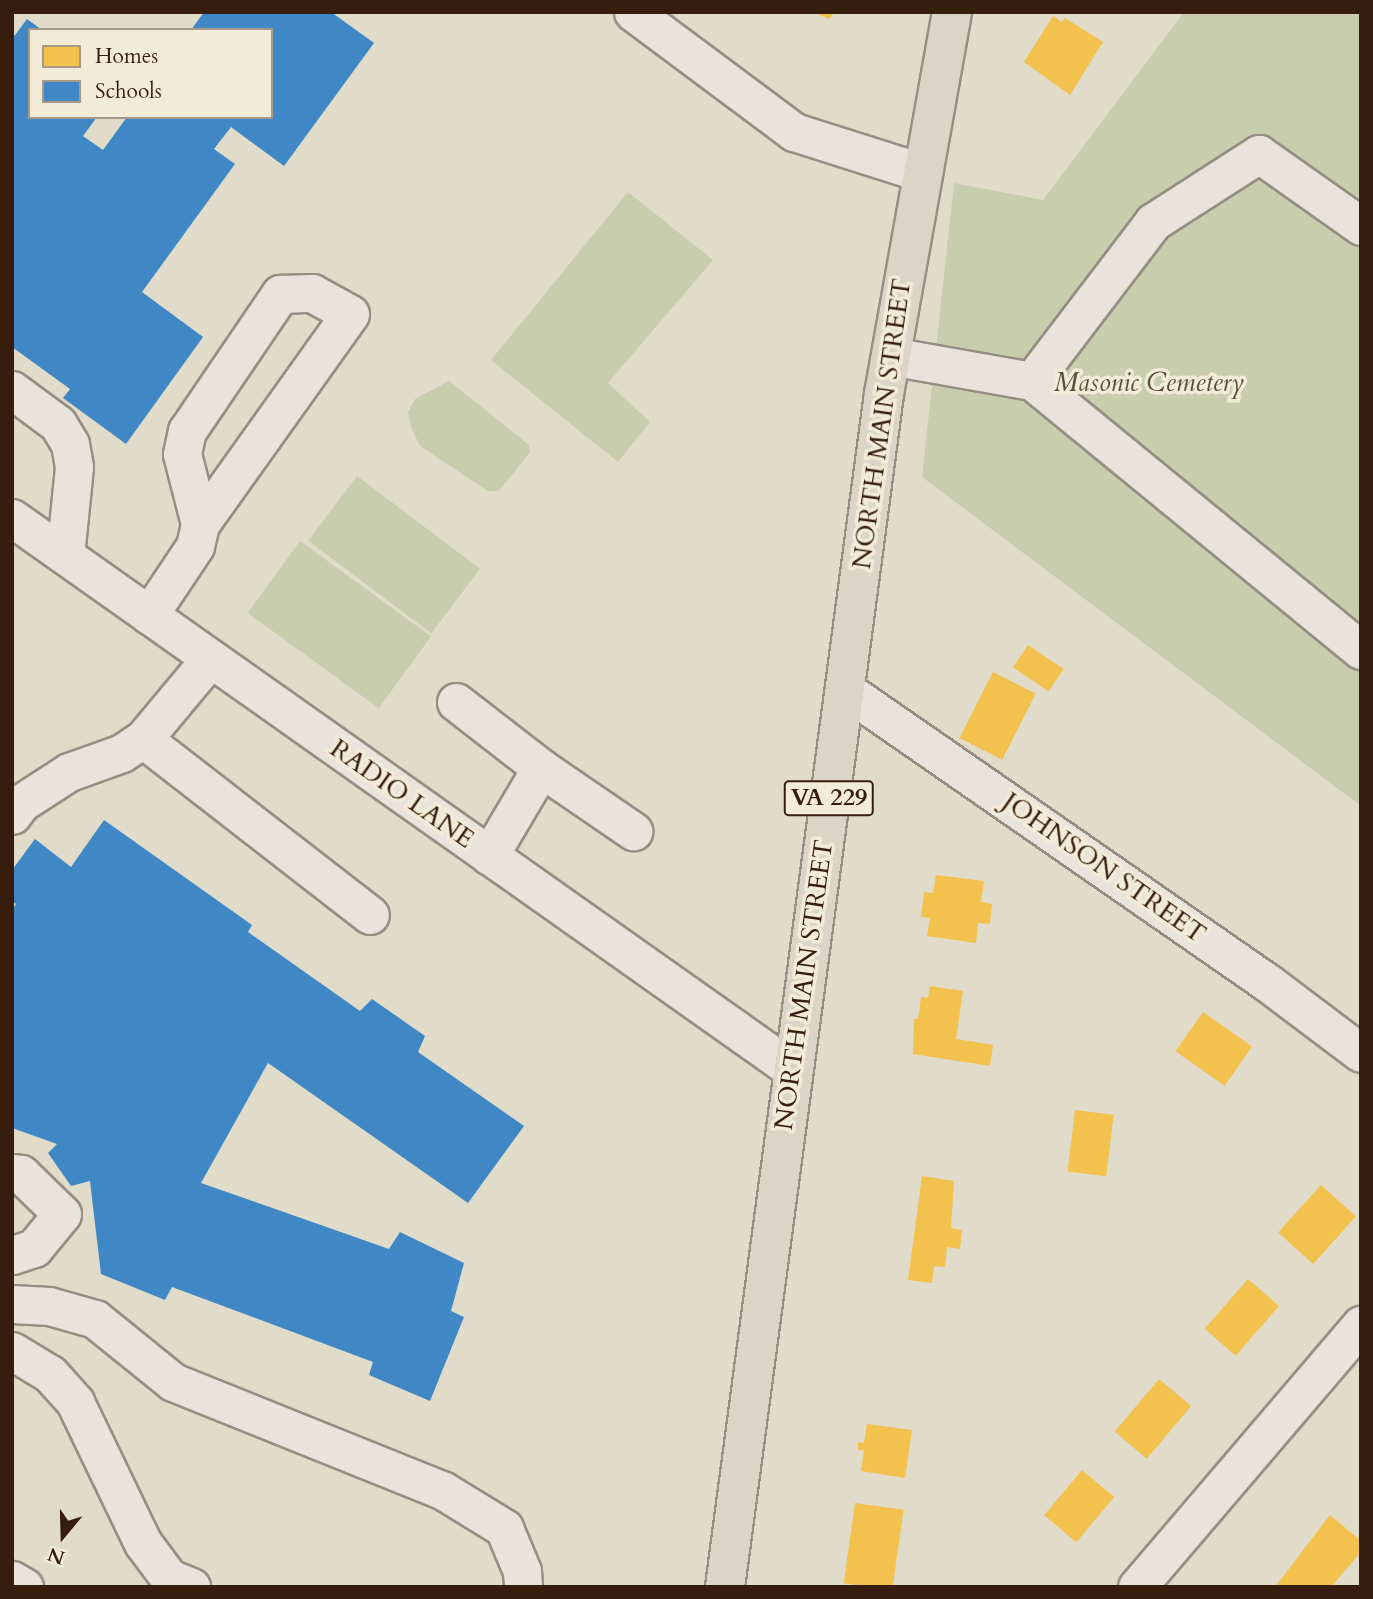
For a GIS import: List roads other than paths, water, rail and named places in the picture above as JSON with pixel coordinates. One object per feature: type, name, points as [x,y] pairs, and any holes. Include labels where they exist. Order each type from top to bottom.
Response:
[{"type":"main road","name":"NORTH MAIN STREET","points":[[725,1587],[792,1069],[890,356],[920,172],[952,12]]},
{"type":"street","points":[[633,12],[794,132],[920,172]]},
{"type":"street","points":[[1032,381],[1153,222],[1259,154],[1361,226]]},
{"type":"street","points":[[149,615],[195,546],[200,524],[350,314],[312,293],[280,294],[187,431],[181,454],[200,524]]},
{"type":"street","points":[[890,356],[1032,381],[1361,650]]},
{"type":"street","points":[[12,390],[58,424],[70,444],[74,467],[65,555]]},
{"type":"street","name":"RADIO LANE","points":[[12,518],[792,1069]]},
{"type":"street","points":[[12,815],[21,803],[69,772],[122,753],[144,739],[210,659]]},
{"type":"street","name":"JOHNSON STREET","points":[[844,689],[1234,959],[1361,1053]]},
{"type":"street","points":[[456,702],[541,768],[632,831]]},
{"type":"street","points":[[144,739],[370,915]]},
{"type":"street","points":[[489,856],[541,768]]},
{"type":"street","points":[[12,1172],[21,1174],[62,1214],[34,1248],[12,1255]]},
{"type":"street","points":[[12,1304],[49,1306],[94,1320],[173,1381],[442,1490],[504,1528],[522,1571],[523,1587]]},
{"type":"street","points":[[1137,1587],[1361,1325]]},
{"type":"street","points":[[12,1351],[50,1374],[75,1402],[143,1543],[169,1578],[191,1587]]},
{"type":"street","points":[[12,1580],[24,1587]]},
{"type":"park label","name":"Masonic Cemetery","points":[[1149,383]]}]
